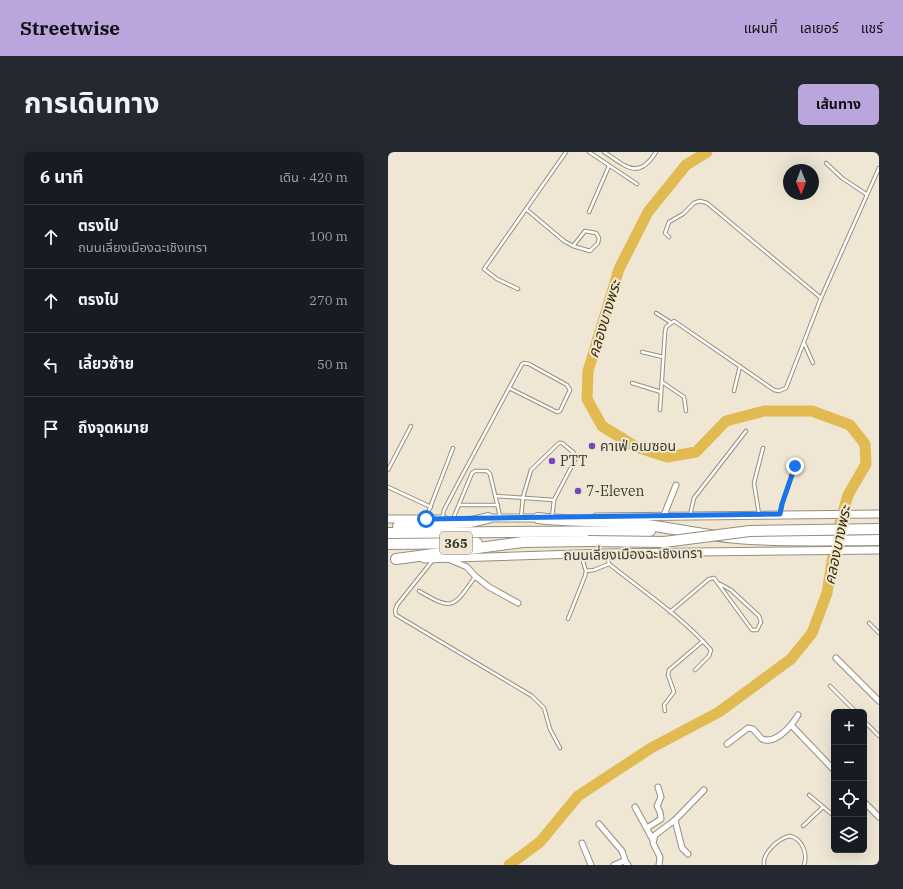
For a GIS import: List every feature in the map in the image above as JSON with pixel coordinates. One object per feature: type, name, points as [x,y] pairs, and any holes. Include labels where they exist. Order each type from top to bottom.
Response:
[{"type":"highway","points":[[388,527],[471,522],[488,518]]},
{"type":"highway","points":[[538,518],[564,522],[628,523],[687,530],[704,535],[782,541],[879,540]]},
{"type":"highway","points":[[392,559],[523,542],[664,542],[750,531],[879,529]]},
{"type":"highway","name":"ถนนเลี่ยงเมืองฉะเชิงเทรา","points":[[388,533],[687,530]]},
{"type":"highway","name":"365","points":[[388,544],[523,542]]},
{"type":"main road","name":"365","points":[[388,519],[552,518],[759,514],[879,514]]},
{"type":"main road","name":"ถนนเลี่ยงเมืองฉะเชิงเทรา","points":[[392,559],[447,559],[606,553],[815,552],[879,550]]},
{"type":"street","points":[[664,515],[676,485]]},
{"type":"street","points":[[447,559],[467,567],[475,576],[518,603]]},
{"type":"street","points":[[836,658],[879,701]]},
{"type":"street","points":[[727,744],[748,728],[753,729],[758,736],[765,740],[781,734],[792,726],[798,715]]},
{"type":"street","points":[[792,726],[831,767]]},
{"type":"street","points":[[647,828],[661,819],[657,806],[661,797],[658,787]]},
{"type":"street","points":[[653,840],[655,835],[675,820],[704,790]]},
{"type":"street","points":[[867,805],[879,817]]},
{"type":"street","points":[[636,807],[660,857],[659,865]]},
{"type":"street","points":[[675,820],[682,848],[688,854]]},
{"type":"street","points":[[599,824],[622,851],[627,864]]},
{"type":"street","points":[[582,843],[591,865]]},
{"type":"street","points":[[614,865],[620,861],[627,864]]},
{"type":"lane","points":[[518,289],[497,279],[484,269],[527,210],[566,152]]},
{"type":"lane","points":[[589,152],[637,184]]},
{"type":"lane","points":[[604,152],[627,167],[636,170],[640,169],[649,162],[656,152]]},
{"type":"lane","points":[[826,163],[842,178],[866,194]]},
{"type":"lane","points":[[589,212],[610,166]]},
{"type":"lane","points":[[656,313],[670,322],[678,323],[774,390],[783,390],[788,384],[821,298],[866,194],[879,168]]},
{"type":"lane","points":[[669,237],[665,233],[669,222],[682,214],[694,203],[700,201],[707,203],[821,298]]},
{"type":"lane","points":[[527,210],[573,246],[590,251],[594,249],[599,238],[596,234],[585,231],[573,246]]},
{"type":"lane","points":[[660,410],[665,332],[670,322]]},
{"type":"lane","points":[[804,343],[813,363]]},
{"type":"lane","points":[[642,352],[663,357]]},
{"type":"lane","points":[[442,519],[444,510],[456,487],[509,388],[524,363],[567,385],[570,390],[560,411],[557,412],[509,388]]},
{"type":"lane","points":[[734,391],[740,366]]},
{"type":"lane","points":[[662,382],[684,397],[686,411]]},
{"type":"lane","points":[[632,383],[661,392]]},
{"type":"lane","points":[[388,470],[411,426]]},
{"type":"lane","points":[[690,515],[694,498],[746,431]]},
{"type":"lane","points":[[521,518],[523,497],[531,470],[559,443],[562,443],[574,453],[576,458],[554,500],[552,518]]},
{"type":"lane","points":[[426,519],[453,448]]},
{"type":"lane","points":[[759,514],[754,483],[763,448]]},
{"type":"lane","points":[[780,514],[795,466]]},
{"type":"lane","points":[[453,519],[472,473],[475,471],[487,471],[490,474],[501,518]]},
{"type":"lane","points":[[388,487],[431,507]]},
{"type":"lane","points":[[496,496],[554,500]]},
{"type":"lane","points":[[459,505],[498,505]]},
{"type":"lane","points":[[606,553],[609,564],[670,612],[703,641],[711,653],[695,670]]},
{"type":"lane","points":[[568,619],[586,571],[581,554]]},
{"type":"lane","points":[[434,559],[398,605],[395,612],[396,615],[532,696],[541,704],[550,729],[560,748]]},
{"type":"lane","points":[[586,571],[594,570],[609,564]]},
{"type":"lane","points":[[420,591],[440,603],[446,605],[453,604],[460,598],[475,576]]},
{"type":"lane","points":[[670,612],[712,578],[716,579],[720,584],[729,600],[752,630],[757,630],[761,622],[759,616],[731,590],[720,584]]},
{"type":"lane","points":[[869,623],[879,633]]},
{"type":"lane","points":[[665,711],[664,705],[674,692],[668,675],[669,670],[703,641]]},
{"type":"lane","points":[[830,686],[853,709]]},
{"type":"lane","points":[[867,724],[879,736]]},
{"type":"lane","points":[[809,795],[831,813]]},
{"type":"lane","points":[[803,826],[824,807]]},
{"type":"lane","points":[[764,865],[765,858],[778,841],[790,836],[796,837],[802,844],[806,859],[804,865]]},
{"type":"waterway","name":"คลองบางพระ","points":[[509,865],[540,842],[578,796],[651,748],[719,712],[791,659],[812,633],[827,593],[836,537],[848,495],[866,464],[865,444],[850,425],[812,411],[764,411],[726,421],[696,452],[667,457],[636,447],[602,426],[587,399],[588,371],[619,269],[648,212],[686,165],[707,152]]},
{"type":"place","name":"คาเฟ่ อเมซอน","points":[[592,446]]},
{"type":"place","name":"PTT","points":[[552,461]]},
{"type":"place","name":"7-Eleven","points":[[578,491]]},
{"type":"route","points":[[426,519],[780,514],[795,466]]}]
